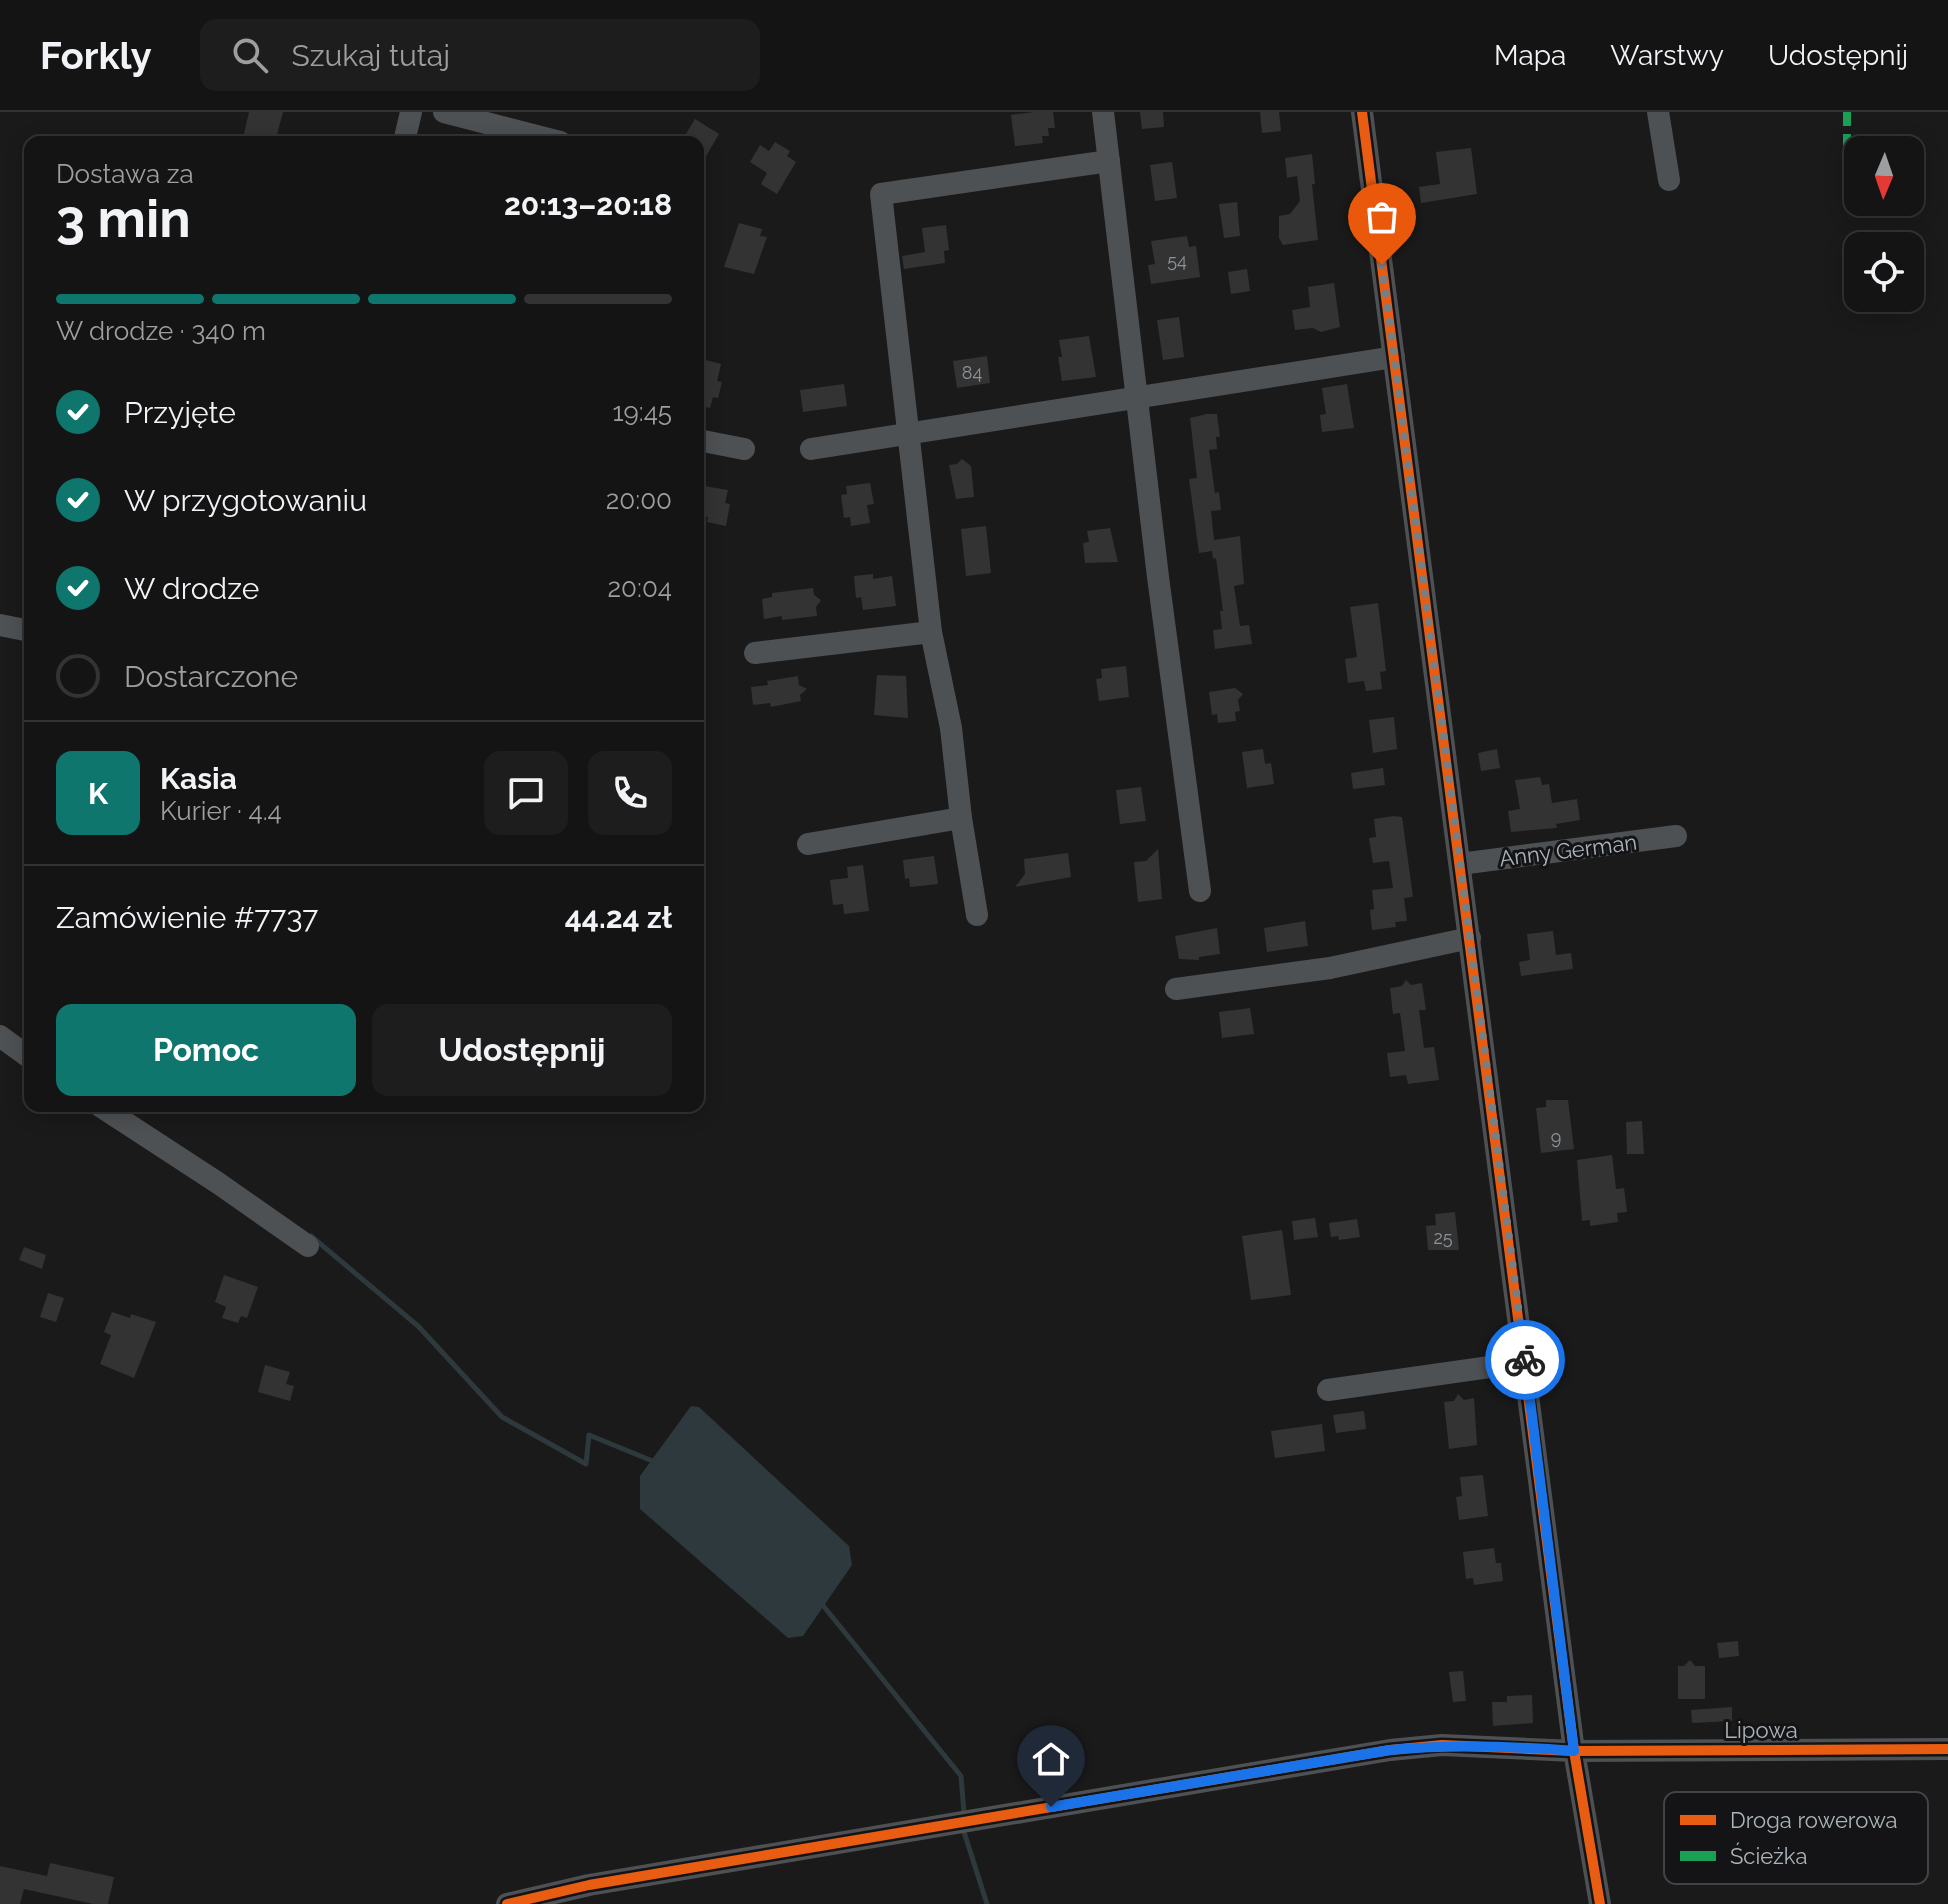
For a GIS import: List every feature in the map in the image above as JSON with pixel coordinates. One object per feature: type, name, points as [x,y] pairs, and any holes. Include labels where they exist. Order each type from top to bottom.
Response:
[{"type":"street","points":[[405,136],[411,112]]},
{"type":"street","points":[[444,112],[537,136]]},
{"type":"street","points":[[1103,112],[1200,891]]},
{"type":"street","points":[[1362,112],[1574,1751],[1600,1904]]},
{"type":"street","points":[[1658,112],[1669,180]]},
{"type":"street","points":[[977,915],[961,818],[951,728],[931,632],[881,194],[1109,161]]},
{"type":"street","points":[[811,449],[1136,395],[1394,357]]},
{"type":"street","points":[[704,441],[744,449]]},
{"type":"street","points":[[0,625],[24,630]]},
{"type":"street","points":[[755,653],[931,632]]},
{"type":"street","points":[[808,844],[961,818]]},
{"type":"street","name":"Anny German","points":[[1460,864],[1676,836]]},
{"type":"street","points":[[1176,989],[1330,968],[1470,938]]},
{"type":"street","points":[[0,1036],[24,1054]]},
{"type":"street","points":[[109,1112],[308,1246]]},
{"type":"street","points":[[1328,1390],[1525,1362]]},
{"type":"street","name":"Lipowa","points":[[507,1904],[589,1885],[1390,1750],[1442,1745],[1574,1751],[1948,1749]]},
{"type":"shaded area","points":[[691,1406],[699,1407],[849,1546],[852,1565],[803,1636],[788,1638],[640,1509],[640,1476]]},
{"type":"building","points":[[249,112],[283,112],[277,136],[243,136]]},
{"type":"building","points":[[1053,112],[1055,128],[1048,128],[1049,136],[1042,136],[1043,143],[1015,146],[1011,115]]},
{"type":"building","points":[[1140,112],[1163,112],[1164,127],[1142,129]]},
{"type":"building","points":[[1260,112],[1279,112],[1281,131],[1262,133]]},
{"type":"building","points":[[695,119],[719,134],[704,160],[704,136],[685,136]]},
{"type":"building","points":[[775,142],[790,151],[787,156],[796,162],[777,194],[761,184],[767,173],[750,162],[760,145],[769,151]]},
{"type":"building","points":[[1471,148],[1477,194],[1421,203],[1419,187],[1440,184],[1436,152]]},
{"type":"building","points":[[1312,154],[1318,240],[1283,245],[1279,238],[1279,216],[1290,214],[1300,201],[1297,176],[1287,178],[1285,158]]},
{"type":"building","points":[[1172,162],[1177,198],[1155,201],[1150,165]]},
{"type":"building","points":[[1237,202],[1240,236],[1224,238],[1219,204]]},
{"type":"building","points":[[739,223],[762,229],[760,236],[767,237],[754,274],[724,267]]},
{"type":"building","points":[[946,225],[949,250],[944,251],[945,263],[904,269],[902,256],[925,252],[922,228]]},
{"type":"building","points":[[1187,236],[1189,247],[1196,246],[1200,277],[1151,284],[1148,265],[1155,264],[1151,241]]},
{"type":"building","points":[[1247,269],[1250,291],[1231,294],[1228,272]]},
{"type":"building","points":[[1334,283],[1340,327],[1321,332],[1313,328],[1295,330],[1292,310],[1310,307],[1308,287]]},
{"type":"building","points":[[1179,317],[1184,357],[1163,360],[1157,320]]},
{"type":"building","points":[[1089,336],[1096,377],[1062,381],[1059,340]]},
{"type":"building","points":[[987,356],[990,383],[957,388],[953,361]]},
{"type":"building","points":[[704,360],[721,364],[717,381],[722,382],[718,398],[713,397],[710,408],[704,406]]},
{"type":"building","points":[[844,384],[847,406],[803,412],[800,390]]},
{"type":"building","points":[[1347,384],[1354,428],[1322,432],[1320,415],[1326,414],[1322,388]]},
{"type":"building","points":[[1217,414],[1220,437],[1216,437],[1217,449],[1209,450],[1215,493],[1219,492],[1221,510],[1211,511],[1214,540],[1240,536],[1244,584],[1234,586],[1240,626],[1249,625],[1252,644],[1215,649],[1213,630],[1222,629],[1220,611],[1223,611],[1216,558],[1213,559],[1212,551],[1199,553],[1189,479],[1197,478],[1190,418]]},
{"type":"building","points":[[962,459],[971,466],[974,497],[956,499],[949,465],[957,464]]},
{"type":"building","points":[[870,483],[874,504],[867,505],[870,523],[851,526],[850,517],[844,518],[841,495],[847,494],[846,486]]},
{"type":"building","points":[[704,486],[728,490],[725,503],[730,504],[726,526],[707,522],[708,517],[704,516]]},
{"type":"building","points":[[986,526],[991,573],[966,576],[961,529]]},
{"type":"building","points":[[1110,528],[1118,562],[1085,563],[1083,543],[1089,542],[1087,531]]},
{"type":"building","points":[[873,574],[873,579],[892,576],[896,606],[863,610],[861,597],[856,598],[854,576]]},
{"type":"building","points":[[813,588],[814,595],[821,600],[816,607],[817,616],[764,619],[762,599],[772,597],[772,593]]},
{"type":"building","points":[[1378,603],[1386,671],[1380,672],[1382,689],[1366,691],[1364,681],[1348,683],[1345,659],[1357,657],[1350,607]]},
{"type":"building","points":[[1126,666],[1129,697],[1099,701],[1096,679],[1102,678],[1101,669]]},
{"type":"building","points":[[877,675],[906,676],[908,718],[874,715]]},
{"type":"building","points":[[798,676],[799,685],[807,689],[800,695],[801,701],[771,707],[770,703],[753,705],[751,687]]},
{"type":"building","points":[[1235,688],[1243,694],[1238,700],[1240,711],[1235,712],[1236,721],[1218,723],[1217,714],[1212,715],[1209,692]]},
{"type":"building","points":[[1394,717],[1397,749],[1373,753],[1369,720]]},
{"type":"building","points":[[1263,749],[1265,764],[1271,763],[1274,784],[1247,788],[1242,752]]},
{"type":"building","points":[[1497,749],[1500,768],[1481,771],[1478,753]]},
{"type":"building","points":[[1383,768],[1385,785],[1353,789],[1351,773]]},
{"type":"building","points":[[1540,777],[1542,785],[1549,784],[1552,803],[1577,799],[1580,820],[1556,824],[1557,828],[1511,832],[1508,811],[1520,809],[1515,780]]},
{"type":"building","points":[[1141,787],[1146,821],[1120,824],[1116,790]]},
{"type":"building","points":[[1402,817],[1413,897],[1404,898],[1407,921],[1395,922],[1396,927],[1372,930],[1372,890],[1393,888],[1389,861],[1373,863],[1369,838],[1376,837],[1374,819]]},
{"type":"building","points":[[1158,849],[1162,899],[1138,902],[1134,862],[1146,861]]},
{"type":"building","points":[[1068,853],[1071,877],[1015,887],[1025,874],[1024,859]]},
{"type":"building","points":[[934,856],[938,884],[910,887],[909,878],[905,879],[903,860]]},
{"type":"building","points":[[863,865],[869,911],[844,914],[843,904],[833,905],[830,880],[848,878],[847,867]]},
{"type":"building","points":[[1305,921],[1308,946],[1267,952],[1264,928]]},
{"type":"building","points":[[1217,928],[1220,954],[1199,957],[1199,960],[1179,959],[1175,936]]},
{"type":"building","points":[[1553,931],[1556,955],[1571,953],[1573,969],[1521,976],[1519,962],[1530,960],[1527,934]]},
{"type":"building","points":[[1406,980],[1411,985],[1422,983],[1426,1010],[1419,1010],[1424,1048],[1434,1047],[1439,1080],[1408,1084],[1406,1075],[1390,1077],[1387,1053],[1405,1051],[1400,1013],[1393,1014],[1390,988],[1402,986]]},
{"type":"building","points":[[1250,1008],[1254,1034],[1222,1038],[1219,1012]]},
{"type":"building","points":[[1546,1100],[1568,1100],[1574,1149],[1541,1153],[1536,1108],[1546,1107]]},
{"type":"building","points":[[1642,1121],[1644,1154],[1627,1154],[1626,1122]]},
{"type":"building","points":[[1612,1155],[1616,1189],[1624,1188],[1627,1212],[1617,1213],[1618,1222],[1590,1226],[1590,1220],[1582,1221],[1577,1160]]},
{"type":"building","points":[[1455,1212],[1459,1250],[1428,1250],[1426,1226],[1436,1225],[1435,1214]]},
{"type":"building","points":[[1315,1218],[1318,1237],[1294,1240],[1292,1221]]},
{"type":"building","points":[[1357,1219],[1360,1237],[1339,1240],[1338,1236],[1331,1237],[1329,1223]]},
{"type":"building","points":[[1282,1230],[1291,1295],[1251,1300],[1242,1236]]},
{"type":"building","points":[[24,1247],[46,1255],[42,1269],[19,1260]]},
{"type":"building","points":[[224,1275],[258,1287],[247,1318],[241,1316],[238,1323],[222,1318],[226,1307],[215,1302]]},
{"type":"building","points":[[48,1293],[64,1298],[56,1322],[40,1317]]},
{"type":"building","points":[[112,1312],[156,1322],[134,1378],[100,1364],[111,1335],[104,1332]]},
{"type":"building","points":[[265,1365],[290,1372],[286,1384],[294,1386],[290,1401],[258,1392]]},
{"type":"building","points":[[1458,1394],[1464,1400],[1474,1398],[1477,1445],[1449,1449],[1444,1402],[1454,1401]]},
{"type":"building","points":[[1364,1411],[1366,1429],[1336,1433],[1333,1415]]},
{"type":"building","points":[[1322,1424],[1325,1451],[1275,1458],[1271,1431]]},
{"type":"building","points":[[1483,1475],[1488,1516],[1459,1520],[1456,1497],[1462,1496],[1460,1477]]},
{"type":"building","points":[[1494,1548],[1496,1563],[1501,1563],[1503,1581],[1474,1585],[1473,1578],[1466,1579],[1463,1552]]},
{"type":"building","points":[[1738,1641],[1739,1656],[1719,1658],[1717,1643]]},
{"type":"building","points":[[1690,1660],[1695,1666],[1705,1666],[1705,1699],[1678,1699],[1678,1666],[1684,1666]]},
{"type":"building","points":[[1463,1671],[1466,1701],[1453,1702],[1449,1672]]},
{"type":"building","points":[[1532,1695],[1533,1723],[1493,1726],[1492,1702],[1507,1702],[1507,1696]]},
{"type":"building","points":[[1732,1707],[1732,1721],[1692,1723],[1691,1710]]},
{"type":"building","points":[[50,1863],[114,1877],[108,1904],[93,1904],[24,1889],[20,1904],[0,1904],[0,1866],[47,1876]]},
{"type":"waterway","points":[[311,1236],[418,1326],[502,1417],[586,1464],[589,1435],[655,1462]]},
{"type":"waterway","points":[[821,1603],[961,1776],[964,1813]]},
{"type":"waterway","points":[[964,1832],[987,1904]]},
{"type":"marked path","points":[[1847,112],[1847,136]]},
{"type":"cycle path","points":[[1362,112],[1574,1751],[1600,1904]]},
{"type":"cycle path","points":[[507,1904],[589,1885],[1390,1750],[1442,1745],[1574,1751],[1948,1749]]},
{"type":"way so far","points":[[1382,265],[1525,1360]]},
{"type":"route","points":[[1051,1807],[1390,1750],[1442,1745],[1491,1745],[1574,1751],[1525,1360]]}]
